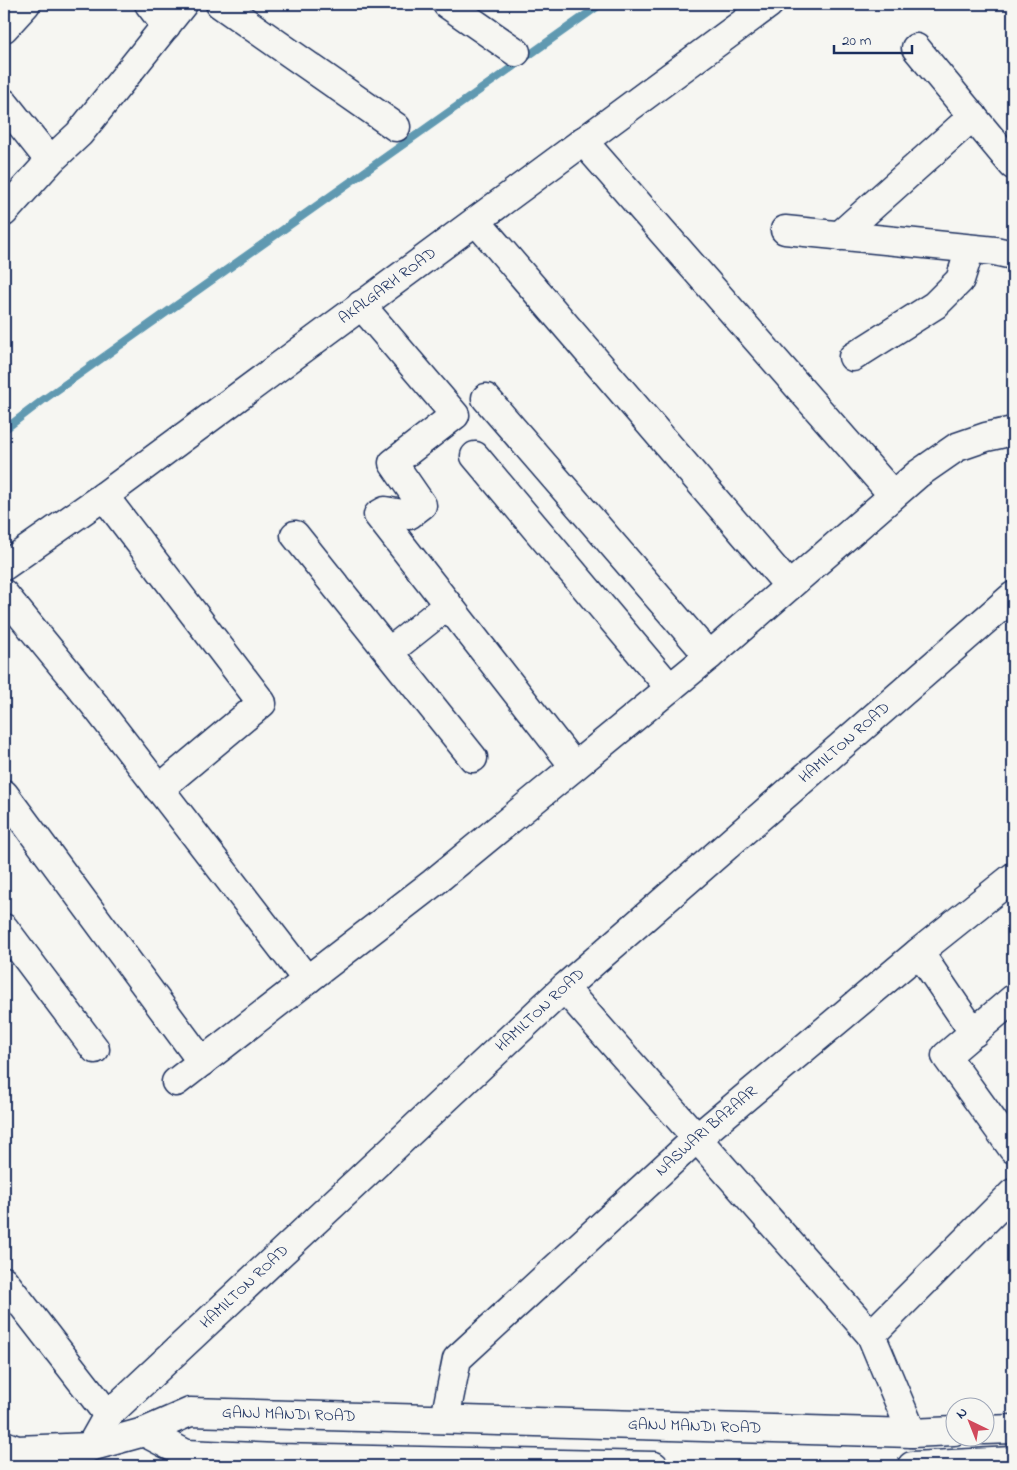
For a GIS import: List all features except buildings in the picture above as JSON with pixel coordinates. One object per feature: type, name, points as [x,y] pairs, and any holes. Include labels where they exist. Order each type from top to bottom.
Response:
[{"type":"street","points":[[4,28],[26,4]]},
{"type":"street","points":[[149,4],[166,26]]},
{"type":"street","points":[[4,212],[50,161],[79,134],[183,4]]},
{"type":"street","points":[[220,4],[396,127]]},
{"type":"street","points":[[447,4],[516,52]]},
{"type":"street","name":"AKALGARH ROAD","points":[[4,566],[104,496],[769,4]]},
{"type":"street","points":[[916,48],[1013,165]]},
{"type":"street","points":[[4,103],[50,161]]},
{"type":"street","points":[[839,236],[973,116]]},
{"type":"street","points":[[583,141],[894,495]]},
{"type":"street","points":[[476,221],[789,586]]},
{"type":"street","points":[[785,230],[1013,255]]},
{"type":"street","points":[[853,357],[935,306],[960,280],[970,249]]},
{"type":"street","points":[[361,305],[455,415],[393,463],[422,505],[409,515],[385,511],[378,515],[574,766]]},
{"type":"street","points":[[486,398],[709,656]]},
{"type":"street","points":[[176,1082],[441,877],[709,656],[918,474],[957,447],[986,437],[1013,431]]},
{"type":"street","points":[[476,456],[670,688]]},
{"type":"street","points":[[104,496],[262,704],[159,789]]},
{"type":"street","points":[[295,535],[473,758]]},
{"type":"street","points":[[4,594],[94,704],[307,980]]},
{"type":"street","name":"HAMILTON ROAD","points":[[90,1446],[108,1415],[564,988],[1013,596]]},
{"type":"street","points":[[389,652],[448,605]]},
{"type":"street","points":[[4,794],[202,1062]]},
{"type":"street","name":"NASWARI BAZAAR","points":[[445,1419],[457,1359],[697,1138],[919,952],[1013,877]]},
{"type":"street","points":[[4,928],[95,1049]]},
{"type":"street","points":[[919,952],[974,1033]]},
{"type":"street","points":[[564,988],[871,1335],[912,1433],[916,1466]]},
{"type":"street","points":[[1013,999],[946,1056],[1013,1149]]},
{"type":"street","points":[[871,1335],[1013,1193]]},
{"type":"street","points":[[4,1281],[108,1415]]},
{"type":"street","name":"GANJ MANDI ROAD","points":[[90,1446],[144,1432],[190,1412],[912,1433],[944,1431]]},
{"type":"street","points":[[994,1430],[1013,1429]]},
{"type":"street","points":[[144,1432],[186,1454],[276,1462],[654,1466]]},
{"type":"street","points":[[4,1445],[17,1450],[90,1446]]},
{"type":"street","points":[[912,1466],[1013,1460]]},
{"type":"waterway","points":[[4,430],[43,400],[601,4]]}]
